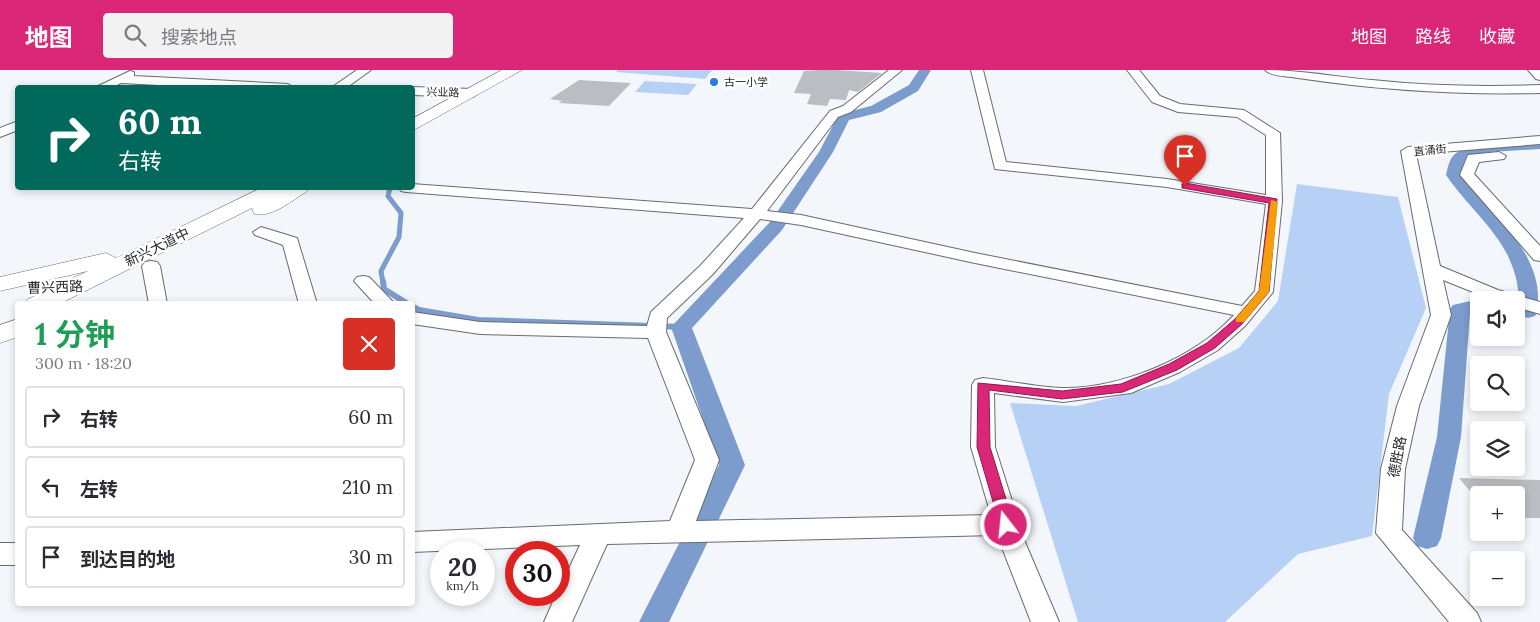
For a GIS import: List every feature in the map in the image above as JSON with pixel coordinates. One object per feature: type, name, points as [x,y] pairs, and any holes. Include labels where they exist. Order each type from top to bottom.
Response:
[{"type":"main road","points":[[415,124],[498,70]]},
{"type":"main road","points":[[415,116],[514,70]]},
{"type":"main road","name":"新兴大道中","points":[[109,285],[151,258],[272,190]]},
{"type":"main road","name":"新兴大道中","points":[[49,301],[72,295],[151,258],[203,241],[296,190]]},
{"type":"main road","points":[[0,284],[151,258]]},
{"type":"main road","name":"曹兴西路","points":[[0,290],[72,295],[109,285]]},
{"type":"main road","points":[[0,320],[15,313]]},
{"type":"main road","points":[[0,335],[15,328]]},
{"type":"street","points":[[106,85],[139,70]]},
{"type":"street","points":[[342,85],[365,70]]},
{"type":"street","points":[[415,318],[480,328],[657,324],[757,214],[834,114],[848,109],[896,70]]},
{"type":"street","points":[[977,70],[1000,166],[1167,183],[1274,201]]},
{"type":"street","points":[[1045,622],[1006,525],[983,447],[983,385],[1062,395],[1123,388],[1173,367],[1211,346],[1264,292],[1274,201],[1273,134],[1240,113],[1178,108],[1156,99],[1133,70]]},
{"type":"street","points":[[1271,70],[1400,88],[1499,91],[1540,89]]},
{"type":"street","points":[[1534,70],[1540,77]]},
{"type":"street","points":[[224,84],[245,74]]},
{"type":"street","points":[[119,79],[240,85]]},
{"type":"street","name":"兴业路","points":[[415,92],[464,93]]},
{"type":"street","points":[[0,133],[15,126]]},
{"type":"street","name":"直涌街","points":[[1432,268],[1408,151],[1540,140]]},
{"type":"street","points":[[0,141],[15,141]]},
{"type":"street","points":[[1540,153],[1473,158],[1467,175],[1540,256]]},
{"type":"street","points":[[415,189],[757,214],[801,220],[975,258],[1246,312]]},
{"type":"street","points":[[261,232],[291,242],[307,301]]},
{"type":"street","points":[[151,258],[154,292],[157,301]]},
{"type":"street","points":[[1432,268],[1485,291]]},
{"type":"street","name":"德胜路","points":[[1432,268],[1441,315],[1408,406],[1393,469],[1389,533],[1467,622]]},
{"type":"street","points":[[363,281],[383,301]]},
{"type":"street","points":[[1525,303],[1540,308]]},
{"type":"street","points":[[657,324],[707,460],[679,531]]},
{"type":"street","points":[[415,542],[679,531],[1006,525]]},
{"type":"street","points":[[558,622],[598,535]]},
{"type":"street","points":[[0,554],[15,554]]},
{"type":"shaded area","points":[[618,70],[712,70],[705,79],[616,72]]},
{"type":"shaded area","points":[[645,81],[697,84],[688,95],[635,92]]},
{"type":"shaded area","points":[[1297,184],[1398,197],[1426,308],[1389,394],[1372,536],[1298,554],[1225,622],[1078,622],[1010,403],[1076,406],[1169,384],[1239,348],[1278,301]]},
{"type":"building","points":[[804,71],[882,73],[858,92],[849,90],[846,100],[830,99],[827,106],[807,104],[811,94],[794,93]]},
{"type":"building","points":[[579,80],[631,83],[609,106],[559,103],[562,101],[550,99]]},
{"type":"building","points":[[1459,478],[1540,480],[1540,518],[1525,518],[1525,486],[1470,486],[1470,491]]},
{"type":"waterway","points":[[654,622],[732,465],[681,327],[776,226],[826,152],[844,117],[876,109],[914,88],[925,70]]},
{"type":"waterway","points":[[1528,312],[1529,292],[1524,273],[1516,255],[1493,221],[1454,175],[1459,159],[1463,155],[1478,149],[1540,145]]},
{"type":"waterway","points":[[383,283],[381,271],[399,237],[401,213],[388,196],[390,190]]},
{"type":"waterway","points":[[383,281],[384,289],[403,301]]},
{"type":"waterway","points":[[1427,538],[1449,437],[1460,309],[1470,307]]},
{"type":"waterway","points":[[415,308],[478,320],[681,327]]},
{"type":"slow traffic","points":[[1240,320],[1264,292],[1274,202]]},
{"type":"place","name":"古一小学","points":[[714,82]]},
{"type":"route","points":[[1006,525],[983,447],[983,385],[1062,395],[1123,388],[1173,367],[1211,346],[1238,322],[1264,292],[1274,201],[1185,186]]}]
